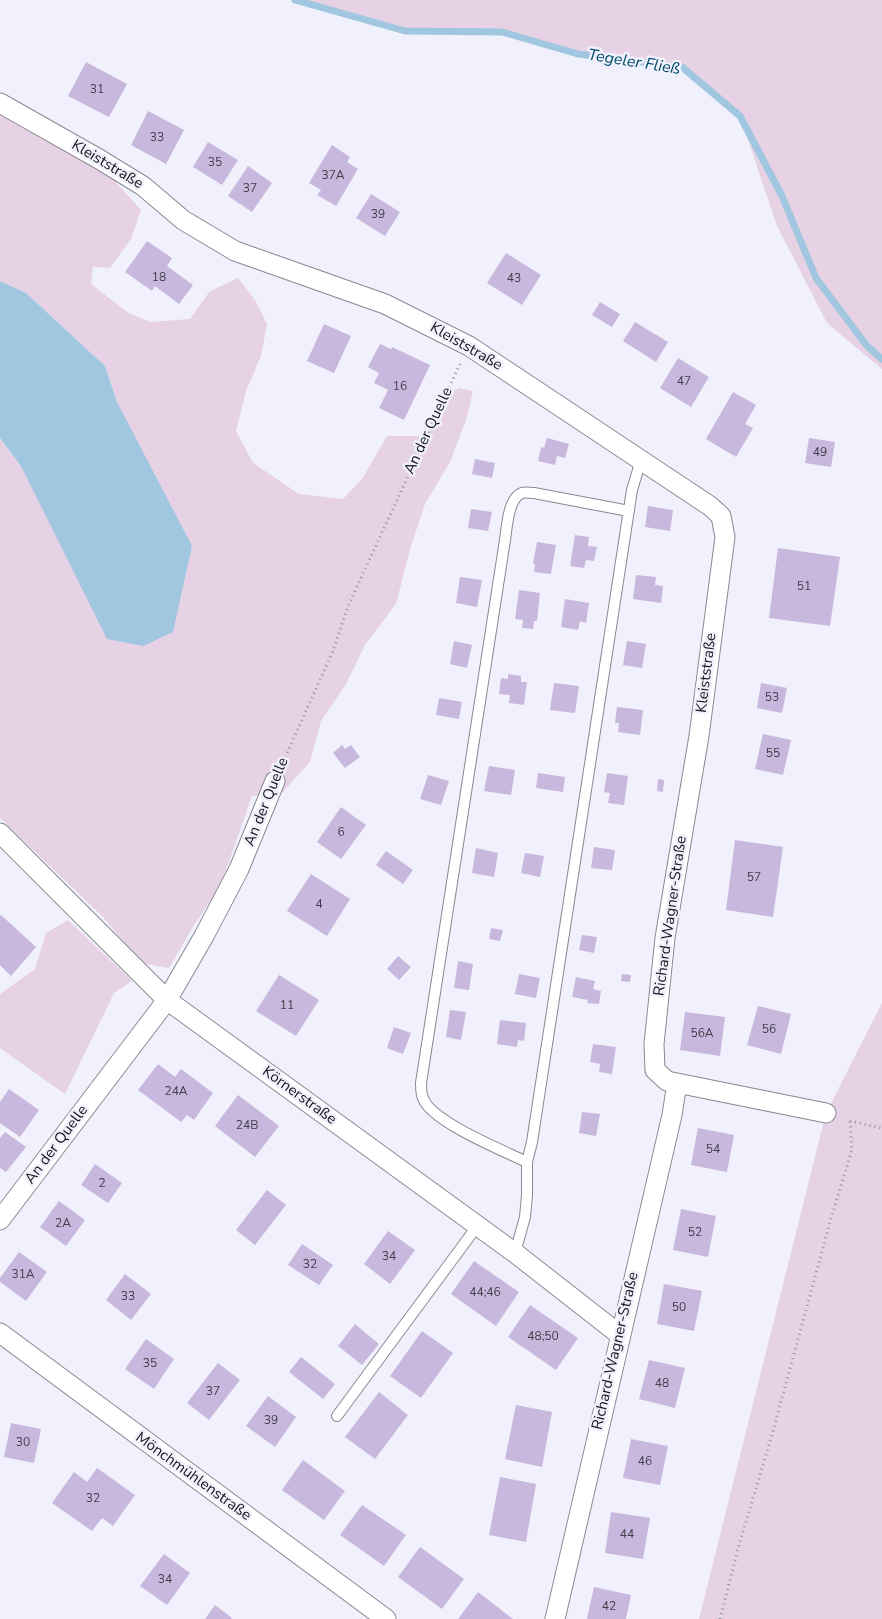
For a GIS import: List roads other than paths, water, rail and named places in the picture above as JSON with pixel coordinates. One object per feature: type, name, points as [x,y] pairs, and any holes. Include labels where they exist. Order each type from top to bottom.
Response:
[{"type":"street","name":"Kleiststraße","points":[[0,103],[143,186],[183,220],[235,251],[385,304],[469,346],[710,506],[721,516],[725,537],[699,736]]},
{"type":"street","name":"Richard-Wagner-Straße","points":[[699,736],[665,938],[654,1044],[655,1070],[667,1081],[826,1113]]},
{"type":"street","name":"An der Quelle","points":[[0,1220],[167,1000],[204,936],[239,869],[275,781]]},
{"type":"street","name":"Körnerstraße","points":[[0,833],[167,1000],[515,1252],[620,1335]]},
{"type":"street","name":"Richard-Wagner-Straße","points":[[555,1619],[672,1114],[677,1083]]},
{"type":"street","name":"Mönchmühlenstraße","points":[[0,1333],[386,1619]]},
{"type":"lane","points":[[515,1252],[525,1217],[527,1162],[532,1142],[632,490],[641,460]]},
{"type":"lane","points":[[527,1162],[446,1122],[430,1109],[423,1099],[421,1083],[510,507],[515,497],[522,493],[534,493],[629,511]]},
{"type":"lane","points":[[337,1416],[478,1226]]},
{"type":"water","points":[[0,281],[26,293],[105,366],[117,402],[192,546],[173,632],[143,646],[107,639],[21,466],[0,438]]},
{"type":"waterway","name":"Tegeler Fließ","points":[[295,0],[405,31],[502,32],[578,54],[682,67],[740,116],[782,196],[816,278],[867,346],[882,359]]}]
